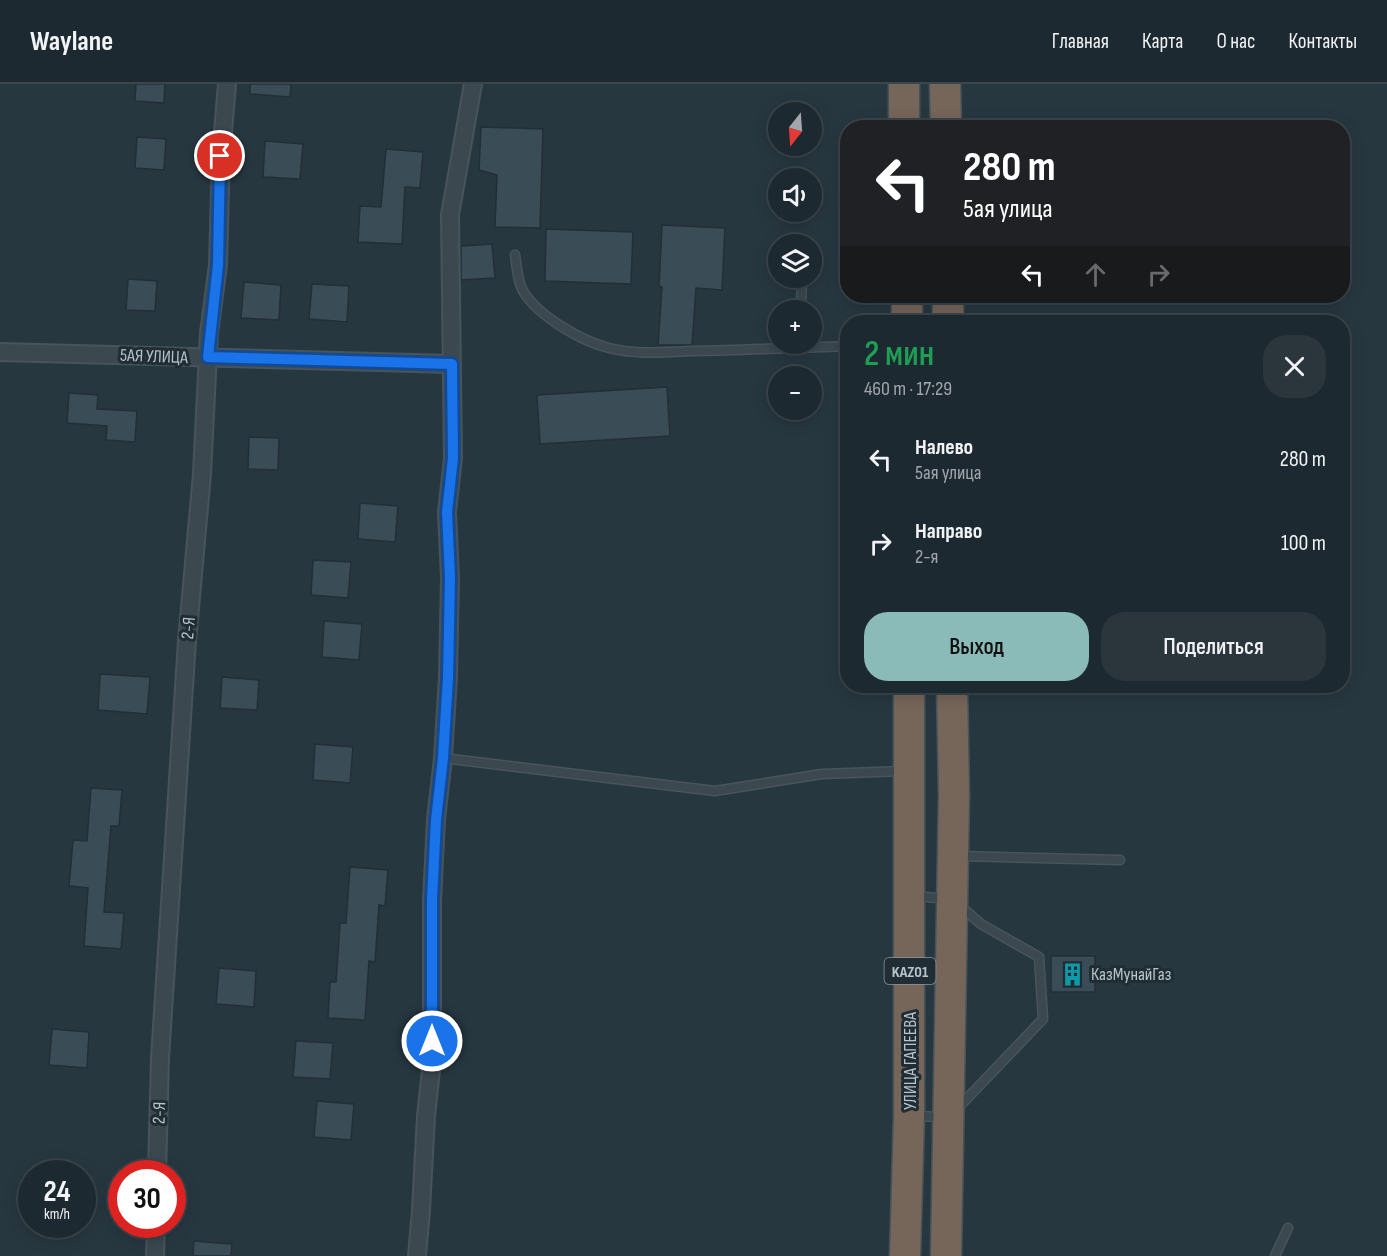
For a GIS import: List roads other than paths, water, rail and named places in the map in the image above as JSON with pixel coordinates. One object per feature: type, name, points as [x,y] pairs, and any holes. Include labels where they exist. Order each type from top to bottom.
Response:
[{"type":"highway","points":[[904,84],[904,120]]},
{"type":"highway","points":[[945,84],[946,120]]},
{"type":"highway","name":"УЛИЦА ГАПЕЕВА","points":[[905,1256],[909,1116],[909,693]]},
{"type":"highway","name":"KАZ01","points":[[946,1256],[950,1117],[952,693]]},
{"type":"street","name":"2-Я","points":[[158,1160],[160,1058],[187,641],[202,474],[208,357],[218,265],[220,156],[227,84]]},
{"type":"street","points":[[417,1256],[432,1061],[432,900],[448,678],[450,578],[447,512],[453,458],[450,215],[473,84]]},
{"type":"street","name":"5АЯ УЛИЦА","points":[[0,352],[452,364]]},
{"type":"street","points":[[155,1256],[156,1238]]},
{"type":"lane","points":[[514,255],[522,290],[536,308],[578,336],[608,348],[644,354],[768,348]]},
{"type":"lane","points":[[822,346],[840,346]]},
{"type":"lane","points":[[443,758],[715,791],[822,774],[910,771]]},
{"type":"lane","points":[[952,856],[1120,860]]},
{"type":"lane","points":[[909,1116],[950,1117],[1043,1019],[1039,957],[981,924],[952,899],[910,896]]},
{"type":"lane","points":[[1275,1256],[1288,1228]]},
{"type":"place","name":"КазМунайГаз","points":[[1073,974]]}]
